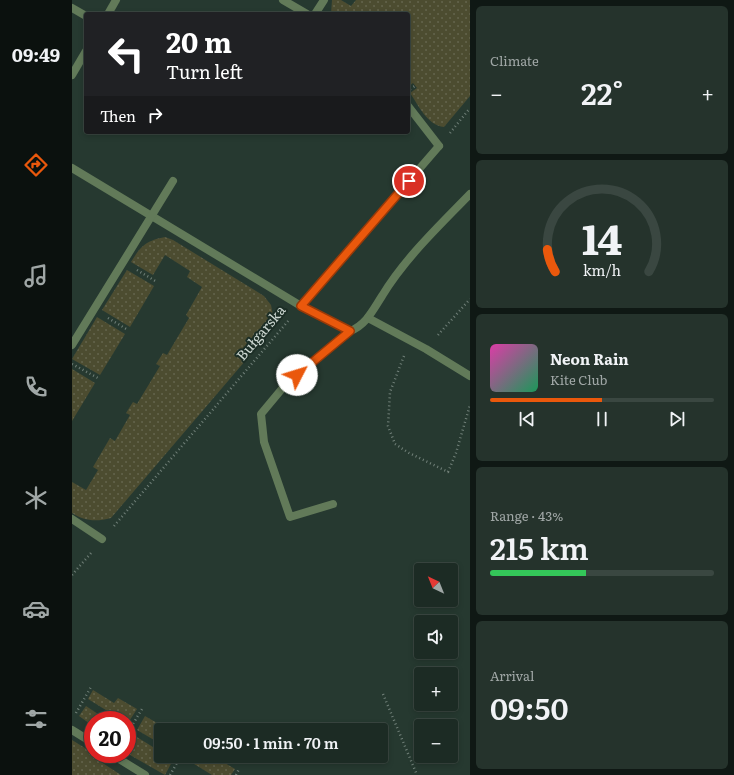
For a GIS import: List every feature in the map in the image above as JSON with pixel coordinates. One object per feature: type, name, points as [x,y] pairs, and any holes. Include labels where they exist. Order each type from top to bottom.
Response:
[{"type":"street","points":[[109,12],[116,0]]},
{"type":"street","points":[[283,0],[304,12]]},
{"type":"street","points":[[317,12],[324,0]]},
{"type":"street","points":[[72,8],[84,15]]},
{"type":"street","points":[[72,75],[84,54]]},
{"type":"street","points":[[410,108],[440,146]]},
{"type":"street","name":"Bułgarska","points":[[301,306],[440,146]]},
{"type":"street","points":[[72,168],[301,306],[350,331]]},
{"type":"street","points":[[72,345],[173,180]]},
{"type":"street","points":[[333,504],[290,517],[264,442],[261,414],[286,384],[350,331],[358,328],[368,318],[394,276],[430,235],[470,194]]},
{"type":"street","points":[[368,318],[426,349],[470,376]]},
{"type":"street","points":[[72,519],[102,540]]},
{"type":"street","points":[[72,730],[84,737]]},
{"type":"street","points":[[126,763],[145,775]]},
{"type":"path","points":[[440,146],[470,108]]},
{"type":"path","points":[[426,349],[470,299]]},
{"type":"path","name":"Bułgarska","points":[[72,575],[301,306]]},
{"type":"path","points":[[410,340],[390,392],[388,426],[395,444],[409,453],[448,472],[456,453],[470,405]]},
{"type":"path","points":[[72,364],[98,378]]},
{"type":"path","points":[[76,714],[91,687]]},
{"type":"path","points":[[383,694],[417,775]]},
{"type":"path","points":[[136,719],[142,709]]},
{"type":"path","points":[[170,775],[177,763]]},
{"type":"path","points":[[236,775],[239,769]]},
{"type":"shaded area","points":[[332,0],[341,0],[351,6],[356,0],[470,0],[470,96],[444,127],[433,123],[420,109],[410,93],[417,88],[413,83],[410,85],[410,12],[331,12]]},
{"type":"shaded area","points":[[165,237],[173,240],[264,296],[271,305],[275,326],[111,518],[100,520],[86,519],[72,513],[72,482],[86,490],[98,470],[93,467],[110,438],[115,441],[130,415],[126,413],[133,402],[137,404],[160,366],[156,364],[163,353],[167,355],[189,318],[186,315],[202,287],[187,277],[190,271],[165,255],[153,275],[131,262],[141,248],[148,242]]},
{"type":"shaded area","points":[[127,270],[154,286],[130,327],[102,310]]},
{"type":"shaded area","points":[[97,317],[125,334],[100,375],[72,359]]},
{"type":"shaded area","points":[[72,369],[95,383],[72,421]]},
{"type":"shaded area","points":[[93,690],[114,703],[118,698],[137,709],[136,711],[107,711],[88,699]]},
{"type":"shaded area","points":[[86,706],[94,711],[84,711],[84,720],[79,716]]},
{"type":"shaded area","points":[[145,716],[157,723],[154,723],[154,740],[137,730]]},
{"type":"shaded area","points":[[136,736],[154,748],[154,763],[171,763],[165,775],[136,758]]},
{"type":"shaded area","points":[[72,740],[84,747],[84,763],[103,763],[121,775],[72,775]]},
{"type":"shaded area","points":[[192,763],[225,763],[235,769],[231,775],[212,775]]},
{"type":"route","points":[[297,375],[350,331],[301,306],[409,181]]}]
